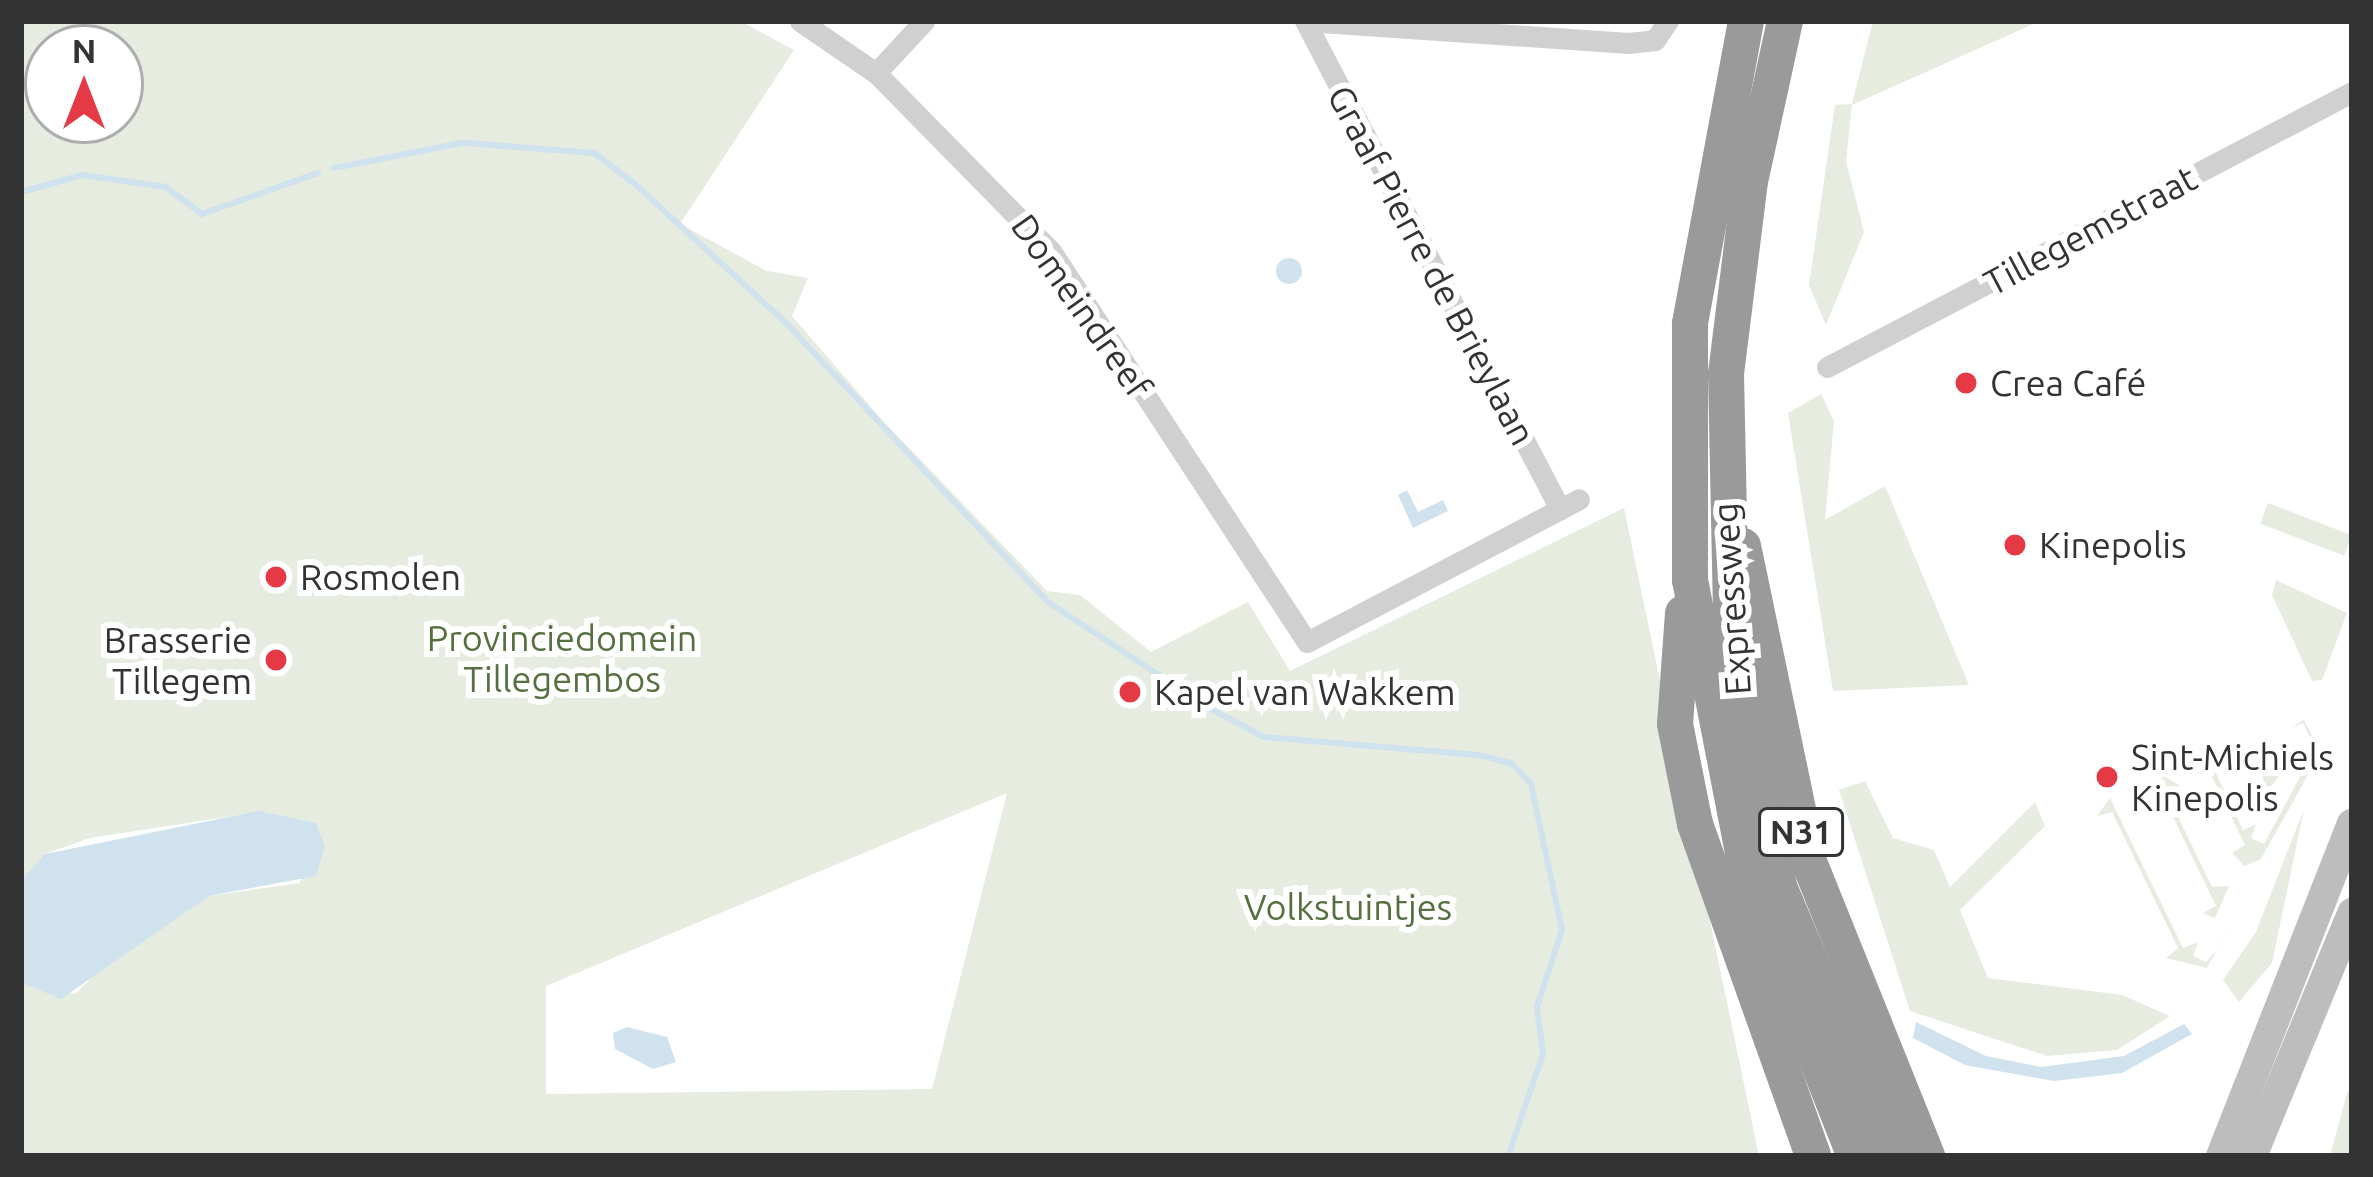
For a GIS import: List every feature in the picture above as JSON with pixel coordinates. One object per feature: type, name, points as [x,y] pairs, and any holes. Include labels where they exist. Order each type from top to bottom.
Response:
[{"type":"highway","name":"Expressweg","points":[[1746,21],[1692,304],[1690,580],[1750,890],[1855,1156]]},
{"type":"highway","name":"Expressweg","points":[[1785,21],[1737,257],[1724,492],[1732,666],[1759,808],[1811,980],[1892,1156]]},
{"type":"highway","name":"N31","points":[[1724,492],[1809,862],[1927,1156]]},
{"type":"highway","name":"N31","points":[[1690,580],[1672,681],[1695,824],[1813,1156]]},
{"type":"main road","points":[[2221,1156],[2352,824]]},
{"type":"main road","points":[[2252,1156],[2352,913]]},
{"type":"street","name":"Domeindreef","points":[[800,21],[876,73],[1063,266],[1307,642]]},
{"type":"street","points":[[876,73],[924,21]]},
{"type":"street","points":[[1305,21],[1628,43],[1655,40],[1668,21]]},
{"type":"street","name":"Graaf Pierre de Brieylaan","points":[[1305,21],[1570,504],[1307,642]]},
{"type":"street","name":"Tillegemstraat","points":[[1827,367],[2352,92]]},
{"type":"green space","name":"Provinciedomein Tillegembos","points":[[21,21],[740,21],[794,50],[680,224],[767,271],[808,278],[792,316],[883,421],[1047,591],[1080,595],[1151,652],[1248,602],[1290,671],[1624,508],[1759,1156],[21,1156],[21,978],[75,994],[125,946],[209,896],[300,883],[315,823],[259,812],[90,838],[45,854],[21,880]],"holes":[[[1007,793],[932,1089],[546,1094],[546,986]]]},
{"type":"green space","points":[[1873,21],[2040,21],[1852,105],[1846,161],[1864,232],[1826,325],[1809,285],[1835,105],[1852,104]]},
{"type":"green space","points":[[1821,394],[1834,421],[1825,520],[1885,486],[1969,685],[1833,691],[1788,413]]},
{"type":"green space","points":[[2268,503],[2352,535],[2344,556],[2260,524]]},
{"type":"green space","points":[[2276,580],[2347,613],[2322,680],[2312,681],[2272,595]]},
{"type":"green space","points":[[2304,720],[2318,748],[2314,764],[2261,859],[2244,866],[2232,853],[2245,845],[2210,773],[2195,774],[2225,760],[2215,771],[2243,830],[2256,824],[2251,838],[2264,844],[2315,749],[2303,723],[2289,729]]},
{"type":"green space","points":[[2259,743],[2272,770],[2287,767],[2266,792],[2257,750],[2241,752]]},
{"type":"green space","points":[[2164,776],[2180,786],[2167,794],[2212,887],[2229,886],[2215,918],[2203,913],[2216,906],[2161,792],[2146,797]]},
{"type":"green space","points":[[1865,781],[1893,838],[1934,850],[1950,887],[2035,802],[2045,826],[1960,910],[1988,978],[2122,995],[2170,1016],[2117,1050],[2047,1056],[1910,1011],[1839,790]]},
{"type":"green space","points":[[2110,798],[2183,948],[2198,942],[2193,956],[2206,962],[2216,951],[2207,968],[2166,958],[2178,948],[2112,812],[2097,816]]},
{"type":"green space","points":[[2304,809],[2272,963],[2239,1002],[2223,980],[2256,932]]},
{"type":"green space","points":[[2352,1080],[2352,1156],[2330,1156],[2346,1097]]},
{"type":"water","points":[[1289,258],[1302,271],[1289,284],[1276,271]]},
{"type":"water","points":[[1407,490],[1418,512],[1443,500],[1448,511],[1413,528],[1398,495]]},
{"type":"water","points":[[259,811],[316,823],[325,846],[316,876],[209,896],[61,999],[23,983],[21,880],[45,854]]},
{"type":"water","points":[[1916,1022],[1986,1056],[2041,1067],[2124,1056],[2184,1024],[2192,1034],[2122,1073],[2054,1081],[1965,1065],[1913,1038]]},
{"type":"water","points":[[627,1027],[667,1037],[676,1062],[653,1069],[615,1049],[613,1033]]},
{"type":"waterway","points":[[334,168],[462,143]]},
{"type":"waterway","points":[[467,143],[594,153],[635,184],[786,323],[1048,602],[1180,689]]},
{"type":"waterway","points":[[21,192],[82,175],[166,187],[202,214],[318,173]]},
{"type":"waterway","points":[[1213,710],[1264,737],[1478,755],[1511,763],[1531,784],[1562,930],[1537,1007],[1543,1054],[1508,1156]]},
{"type":"place","name":"Crea Café","points":[[1966,383]]},
{"type":"place","name":"Kinepolis","points":[[2015,545]]},
{"type":"place","name":"Rosmolen","points":[[276,577]]},
{"type":"place","name":"Brasserie Tillegem","points":[[276,660]]},
{"type":"place","name":"Kapel van Wakkem","points":[[1130,692]]},
{"type":"place","name":"Sint-Michiels Kinepolis","points":[[2107,777]]},
{"type":"park label","name":"Volkstuintjes","points":[[1348,907]]}]
